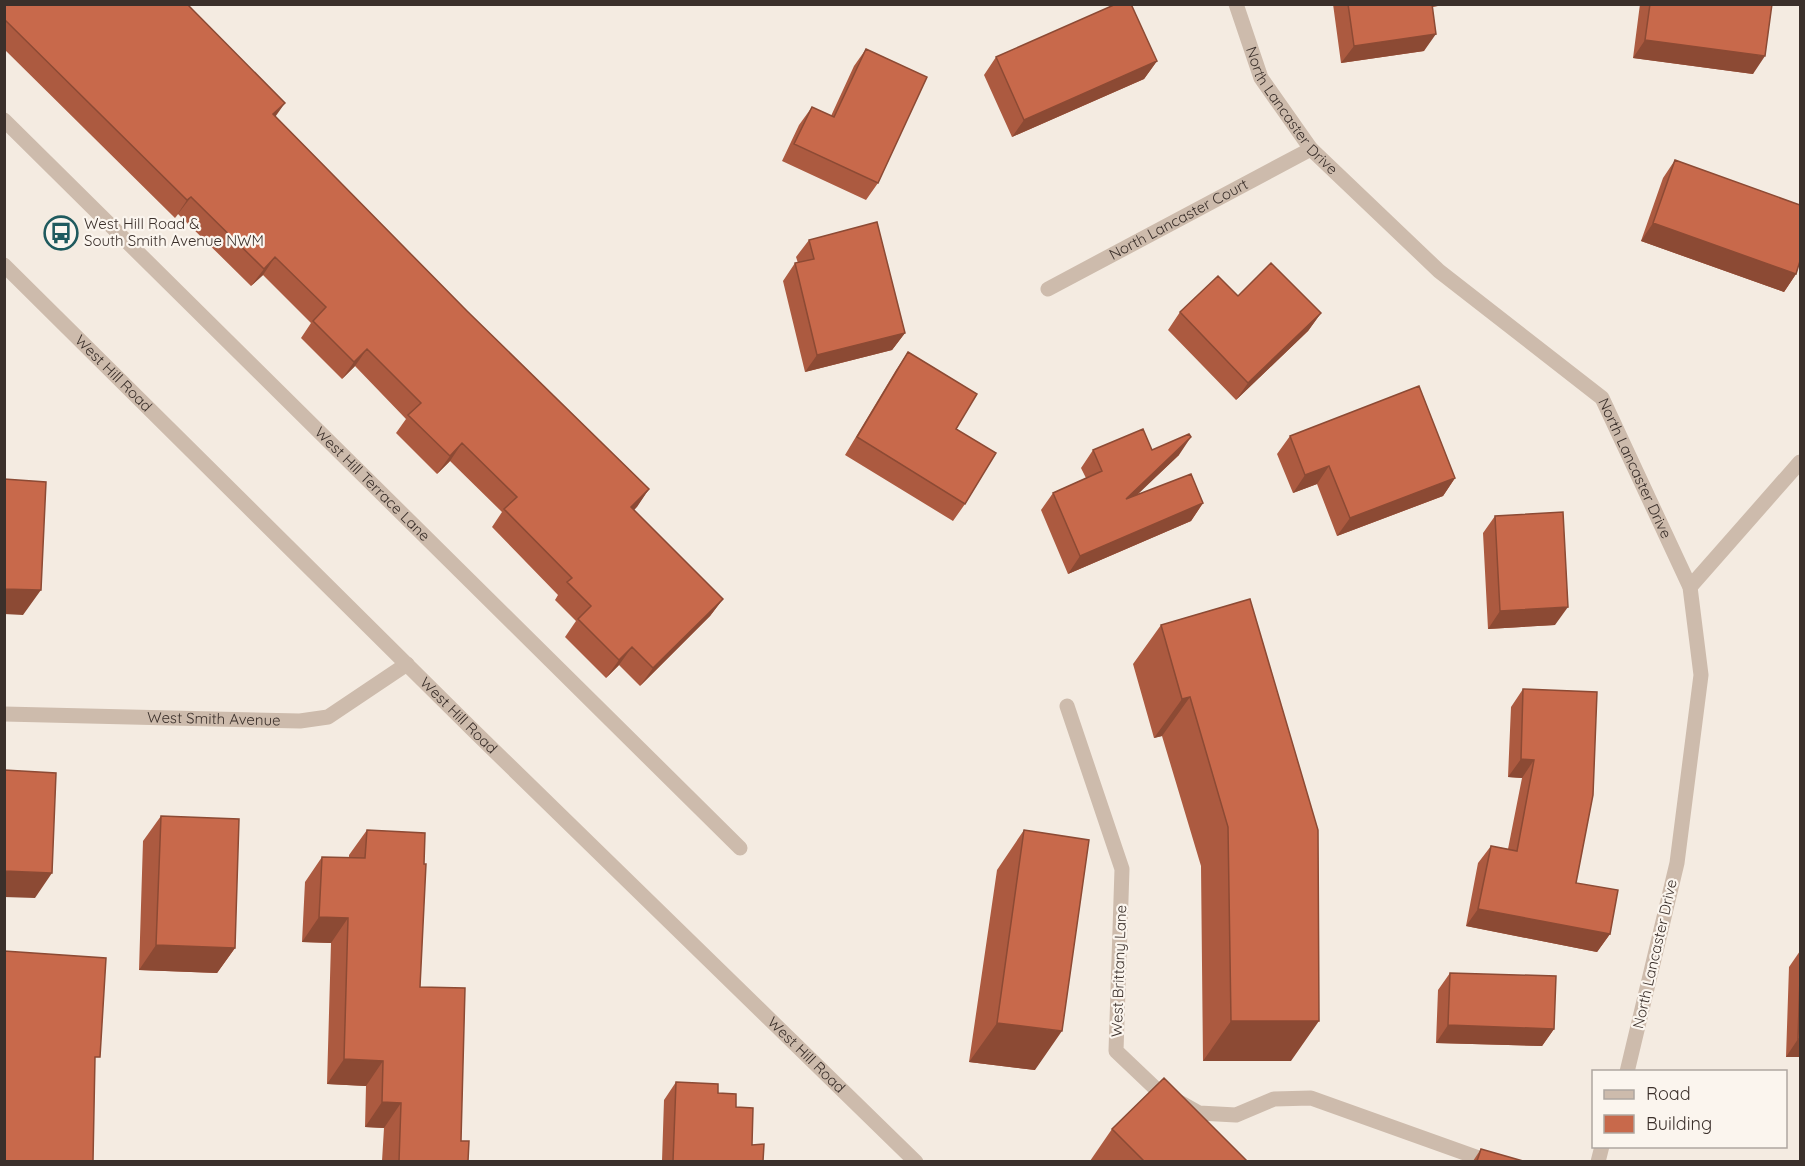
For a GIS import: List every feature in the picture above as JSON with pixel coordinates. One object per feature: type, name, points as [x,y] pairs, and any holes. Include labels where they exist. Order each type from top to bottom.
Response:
[{"type":"street","name":"North Lancaster Drive","points":[[1236,4],[1261,78],[1311,149],[1439,271],[1602,398],[1690,587],[1701,675],[1677,863],[1627,1070]]},
{"type":"street","name":"West Hill Terrace Lane","points":[[4,120],[740,848]]},
{"type":"street","name":"North Lancaster Court","points":[[1048,290],[1311,149]]},
{"type":"street","name":"West Hill Road","points":[[4,265],[406,664],[916,1161]]},
{"type":"street","points":[[1690,587],[1800,462]]},
{"type":"street","name":"West Smith Avenue","points":[[4,714],[300,721],[328,717],[406,664]]},
{"type":"street","name":"West Brittany Lane","points":[[1067,706],[1122,869],[1116,1051],[1156,1089],[1199,1113],[1236,1115],[1274,1099],[1311,1098],[1490,1161]]},
{"type":"building","points":[[4,4],[187,4],[285,103],[273,114],[467,311],[649,489],[631,507],[723,599],[653,668],[632,647],[619,660],[578,619],[591,606],[567,582],[572,578],[504,509],[517,497],[462,443],[450,456],[408,415],[421,403],[367,349],[354,362],[313,321],[326,307],[275,257],[264,269],[191,197],[187,200],[4,19]]},
{"type":"building","points":[[1116,4],[1131,4],[1157,61],[1024,120],[996,57]]},
{"type":"building","points":[[1348,4],[1432,4],[1436,34],[1354,46]]},
{"type":"building","points":[[1650,4],[1772,4],[1765,56],[1645,40]]},
{"type":"building","points":[[866,49],[927,77],[878,183],[794,144],[812,107],[834,117]]},
{"type":"building","points":[[1675,160],[1800,205],[1800,261],[1796,274],[1653,223]]},
{"type":"building","points":[[877,222],[905,333],[817,355],[795,263],[814,259],[809,240]]},
{"type":"building","points":[[1271,263],[1321,313],[1248,383],[1180,312],[1218,276],[1238,296]]},
{"type":"building","points":[[908,352],[977,394],[956,429],[996,453],[965,504],[857,437]]},
{"type":"building","points":[[1419,386],[1455,478],[1350,518],[1329,466],[1305,475],[1290,436]]},
{"type":"building","points":[[1143,429],[1152,450],[1189,434],[1191,437],[1126,499],[1191,474],[1203,503],[1080,556],[1053,493],[1102,471],[1093,450]]},
{"type":"building","points":[[4,479],[46,482],[41,590],[4,589]]},
{"type":"building","points":[[1563,512],[1568,607],[1500,611],[1495,516]]},
{"type":"building","points":[[1250,599],[1318,830],[1319,1021],[1231,1021],[1228,827],[1190,697],[1182,699],[1161,625]]},
{"type":"building","points":[[1523,689],[1597,692],[1593,795],[1576,883],[1618,890],[1610,934],[1478,909],[1491,846],[1517,851],[1534,760],[1521,759]]},
{"type":"building","points":[[4,770],[56,773],[52,873],[4,871]]},
{"type":"building","points":[[161,816],[239,819],[235,948],[156,945]]},
{"type":"building","points":[[367,830],[425,833],[424,864],[426,864],[420,987],[465,988],[461,1141],[469,1141],[468,1161],[399,1161],[401,1103],[382,1102],[383,1061],[344,1059],[348,918],[319,917],[322,857],[365,858]]},
{"type":"building","points":[[1024,830],[1089,840],[1062,1031],[997,1023]]},
{"type":"building","points":[[4,951],[106,958],[100,1057],[95,1057],[93,1161],[4,1161]]},
{"type":"building","points":[[1450,973],[1556,976],[1554,1029],[1448,1025]]},
{"type":"building","points":[[1800,978],[1800,1039],[1798,1039]]},
{"type":"building","points":[[1164,1078],[1247,1161],[1144,1161],[1112,1129]]},
{"type":"building","points":[[676,1082],[718,1084],[718,1093],[736,1094],[736,1107],[753,1108],[752,1145],[764,1144],[763,1161],[673,1161]]},
{"type":"building","points":[[1481,1149],[1523,1161],[1477,1161]]},
{"type":"place","name":"West Hill Road & South Smith Avenue NWM","points":[[61,233]]}]
